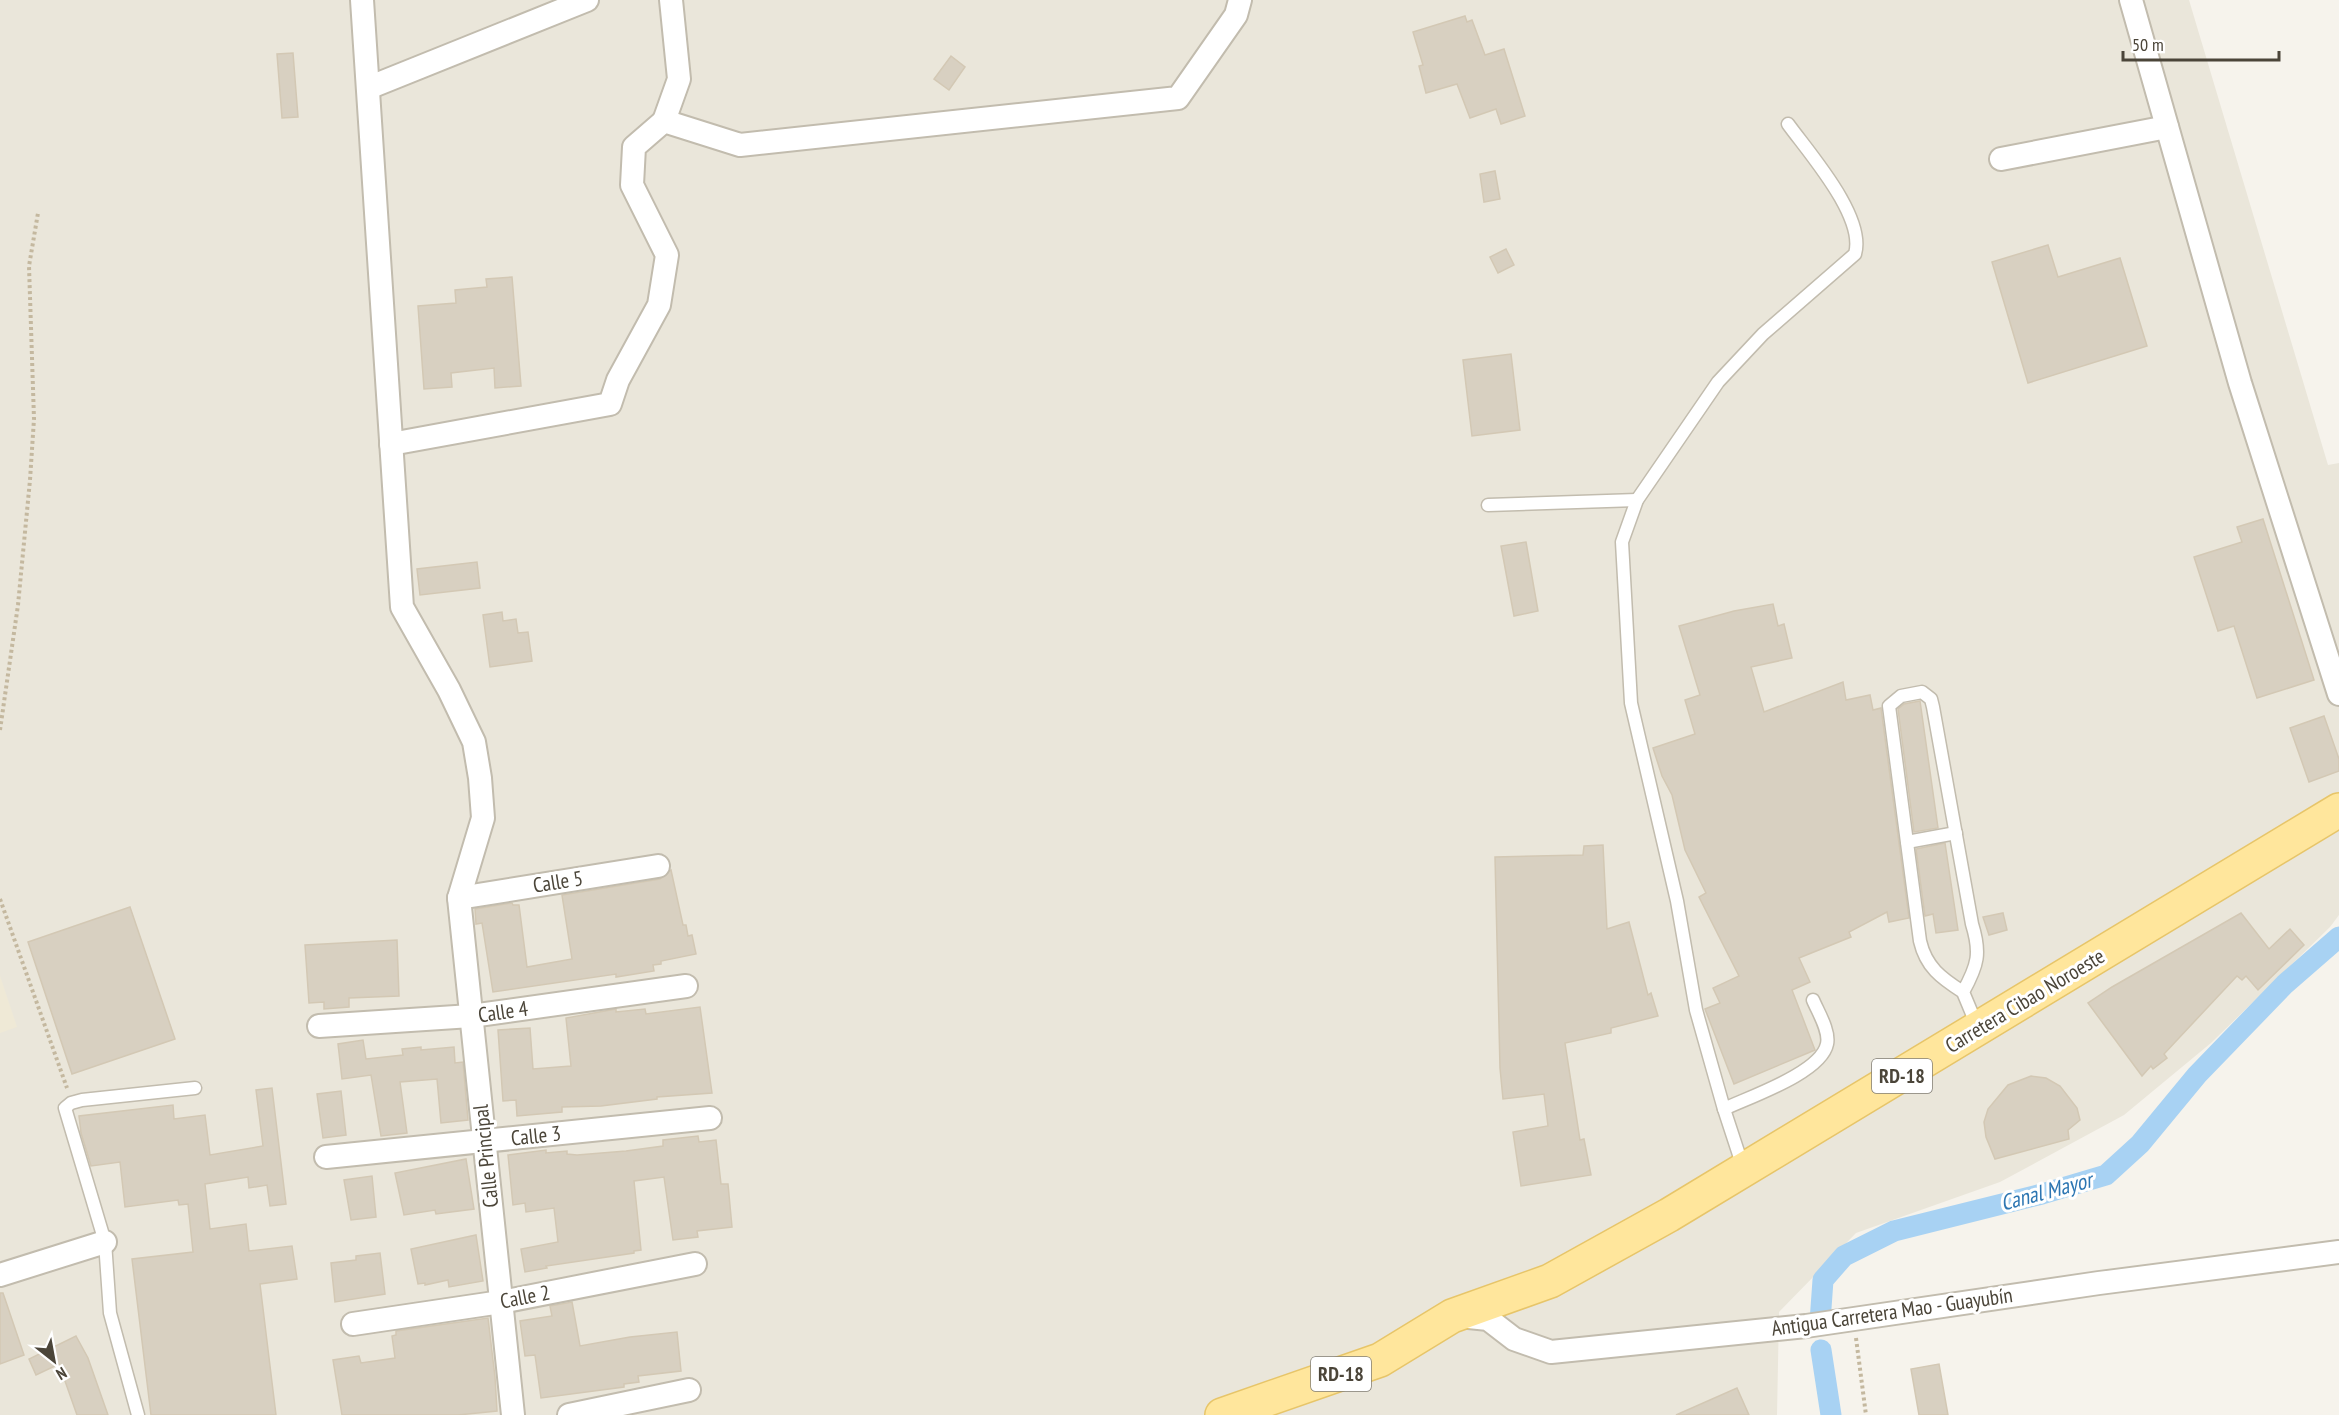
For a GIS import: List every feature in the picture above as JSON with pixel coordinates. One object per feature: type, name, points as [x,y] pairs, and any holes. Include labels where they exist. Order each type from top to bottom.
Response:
[{"type":"main road","name":"Carretera Cibao Noroeste","points":[[1452,1316],[1550,1281],[1669,1215],[2339,810]]},
{"type":"main road","name":"RD-18","points":[[1222,1415],[1380,1360],[1452,1316]]},
{"type":"street","points":[[362,0],[402,607],[449,690],[474,742],[480,778],[483,818],[459,898]]},
{"type":"street","points":[[368,88],[587,0]]},
{"type":"street","points":[[391,444],[610,404],[618,380],[659,305],[667,255],[632,185],[634,147],[664,121],[679,79],[671,0]]},
{"type":"street","points":[[664,121],[740,145],[1178,98],[1236,15],[1240,0]]},
{"type":"street","points":[[2131,0],[2240,383],[2339,694]]},
{"type":"street","points":[[2001,159],[2167,127]]},
{"type":"street","name":"Calle 5","points":[[459,898],[658,866]]},
{"type":"street","name":"Calle Principal","points":[[459,898],[513,1415]]},
{"type":"street","name":"Calle 4","points":[[319,1026],[471,1016],[686,986]]},
{"type":"street","name":"Calle 3","points":[[326,1157],[710,1118]]},
{"type":"street","points":[[0,1275],[105,1242]]},
{"type":"street","name":"Antigua Carretera Mao - Guayubín","points":[[1452,1316],[1488,1319],[1514,1339],[1551,1352],[1854,1320],[2099,1283],[2339,1252]]},
{"type":"street","name":"Calle 2","points":[[354,1324],[501,1302],[695,1264]]},
{"type":"street","points":[[569,1415],[689,1390]]},
{"type":"lane","points":[[1744,1171],[1696,1010],[1677,900],[1631,704],[1622,542],[1637,500],[1718,382],[1763,334],[1855,254],[1857,238],[1839,193],[1788,124]]},
{"type":"lane","points":[[1488,505],[1637,500]]},
{"type":"lane","points":[[1963,992],[1979,957],[1978,943],[1972,924],[1933,707],[1931,699],[1922,692],[1901,696],[1889,706],[1922,950],[1927,963],[1936,974],[1963,992],[1979,1029]]},
{"type":"lane","points":[[1907,842],[1956,833]]},
{"type":"lane","points":[[1724,1109],[1799,1074],[1822,1055],[1828,1043],[1813,1000]]},
{"type":"lane","points":[[138,1415],[110,1313],[105,1242],[65,1108],[71,1103],[195,1088]]},
{"type":"path","points":[[0,730],[18,604],[30,480],[34,419],[29,266],[38,213]]},
{"type":"path","points":[[0,899],[71,1103]]},
{"type":"path","points":[[1854,1320],[1866,1415]]},
{"type":"shaded area","points":[[0,0],[2189,0],[2328,465],[2339,463],[2339,915],[2330,927],[2211,1043],[2124,1115],[2000,1182],[1856,1233],[1779,1312],[1777,1415],[0,1415]]},
{"type":"shaded area","points":[[0,976],[17,1027],[0,1033]]},
{"type":"building","points":[[1465,16],[1467,22],[1472,20],[1485,55],[1504,49],[1525,116],[1501,124],[1496,109],[1470,118],[1457,84],[1426,93],[1419,66],[1423,65],[1413,32]]},
{"type":"building","points":[[293,53],[298,117],[282,118],[277,54]]},
{"type":"building","points":[[951,56],[965,67],[949,90],[934,79]]},
{"type":"building","points":[[1495,171],[1500,199],[1484,202],[1480,174]]},
{"type":"building","points":[[2048,245],[2058,277],[2120,258],[2147,346],[2028,383],[1992,262]]},
{"type":"building","points":[[1506,249],[1514,265],[1498,273],[1490,257]]},
{"type":"building","points":[[512,277],[521,386],[495,388],[494,368],[451,373],[452,387],[424,389],[418,306],[456,303],[455,290],[487,287],[486,279]]},
{"type":"building","points":[[1511,354],[1520,430],[1472,436],[1463,360]]},
{"type":"building","points":[[2263,519],[2314,680],[2257,698],[2234,626],[2218,631],[2194,557],[2242,542],[2237,527]]},
{"type":"building","points":[[1526,542],[1538,611],[1514,616],[1501,546]]},
{"type":"building","points":[[477,562],[480,588],[420,595],[417,569]]},
{"type":"building","points":[[1773,604],[1778,626],[1784,624],[1792,658],[1751,667],[1764,712],[1843,682],[1846,700],[1870,695],[1873,710],[1881,708],[1909,918],[1889,922],[1887,912],[1849,932],[1851,937],[1799,958],[1810,982],[1792,990],[1815,1050],[1734,1084],[1705,1009],[1720,1003],[1713,988],[1739,976],[1699,897],[1706,893],[1685,850],[1672,795],[1662,776],[1653,748],[1695,734],[1685,700],[1700,695],[1679,626],[1734,611]]},
{"type":"building","points":[[502,612],[503,621],[516,619],[518,633],[528,632],[532,661],[490,667],[483,615]]},
{"type":"building","points":[[1920,701],[1938,828],[1914,832],[1898,709],[1904,704]]},
{"type":"building","points":[[2324,716],[2339,759],[2339,771],[2309,782],[2290,728]]},
{"type":"building","points":[[1945,843],[1958,930],[1936,933],[1933,914],[1925,916],[1916,849]]},
{"type":"building","points":[[1603,845],[1607,929],[1629,922],[1648,995],[1651,993],[1658,1016],[1611,1028],[1611,1033],[1565,1043],[1580,1140],[1584,1139],[1591,1175],[1521,1186],[1513,1132],[1548,1126],[1544,1094],[1503,1099],[1500,1068],[1495,857],[1583,855],[1584,846]]},
{"type":"building","points":[[671,870],[683,925],[686,925],[688,936],[692,935],[696,954],[661,961],[661,964],[653,965],[654,971],[616,977],[616,974],[493,992],[482,923],[476,924],[475,909],[512,903],[519,905],[527,967],[572,959],[562,895],[660,879]]},
{"type":"building","points":[[130,907],[175,1039],[72,1074],[28,942]]},
{"type":"building","points":[[2003,913],[2007,930],[1989,935],[1983,917]]},
{"type":"building","points":[[2241,913],[2269,949],[2290,929],[2304,945],[2258,990],[2246,976],[2242,980],[2237,976],[2164,1054],[2167,1058],[2153,1069],[2151,1066],[2142,1076],[2088,1003]]},
{"type":"building","points":[[397,940],[399,996],[349,998],[349,1007],[324,1009],[324,1002],[309,1003],[305,945]]},
{"type":"building","points":[[700,1007],[712,1093],[657,1097],[657,1099],[601,1106],[562,1107],[562,1112],[517,1116],[516,1100],[503,1101],[498,1030],[530,1028],[533,1069],[571,1066],[566,1018],[616,1009],[616,1012],[645,1009],[646,1014]]},
{"type":"building","points":[[363,1040],[366,1059],[403,1055],[402,1049],[454,1047],[455,1063],[463,1062],[468,1120],[441,1123],[437,1079],[400,1082],[407,1133],[381,1136],[371,1075],[342,1079],[338,1044]]},
{"type":"building","points":[[2031,1076],[2046,1078],[2060,1086],[2077,1108],[2080,1120],[2068,1130],[2069,1139],[1995,1159],[1986,1137],[1984,1122],[1988,1109],[2008,1085]]},
{"type":"building","points":[[272,1088],[286,1204],[270,1206],[267,1185],[249,1188],[248,1177],[205,1184],[210,1229],[246,1224],[249,1251],[292,1246],[297,1279],[260,1284],[276,1415],[151,1415],[132,1259],[193,1252],[188,1204],[179,1205],[178,1200],[125,1207],[120,1162],[91,1166],[81,1133],[79,1116],[173,1105],[174,1119],[205,1115],[210,1155],[263,1146],[256,1090]]},
{"type":"building","points":[[341,1091],[346,1135],[323,1138],[317,1094]]},
{"type":"building","points":[[698,1136],[699,1142],[716,1140],[721,1184],[728,1184],[732,1227],[697,1231],[698,1237],[673,1240],[664,1177],[634,1181],[641,1250],[546,1266],[547,1268],[525,1272],[521,1249],[558,1242],[554,1208],[526,1212],[525,1203],[513,1205],[508,1155],[546,1150],[546,1153],[567,1151],[567,1154],[577,1155],[626,1151],[663,1146],[663,1140]]},
{"type":"building","points":[[466,1159],[474,1209],[436,1214],[435,1210],[404,1215],[395,1173]]},
{"type":"building","points":[[372,1176],[376,1217],[351,1220],[344,1180]]},
{"type":"building","points":[[476,1235],[483,1281],[449,1287],[448,1280],[425,1285],[425,1283],[418,1284],[411,1249]]},
{"type":"building","points":[[380,1253],[385,1294],[335,1302],[331,1263],[356,1260],[356,1256]]},
{"type":"building","points":[[0,1293],[3,1293],[24,1355],[0,1364]]},
{"type":"building","points":[[572,1302],[580,1346],[677,1332],[681,1371],[638,1376],[639,1382],[624,1384],[624,1387],[541,1398],[535,1355],[525,1356],[520,1321],[552,1316],[550,1306]]},
{"type":"building","points":[[488,1318],[497,1411],[458,1415],[342,1415],[333,1360],[359,1356],[361,1363],[395,1358],[392,1336],[396,1335],[396,1331]]},
{"type":"building","points":[[76,1336],[88,1358],[108,1415],[77,1415],[59,1364],[36,1375],[29,1359]]},
{"type":"building","points":[[1939,1364],[1948,1415],[1919,1415],[1911,1369]]},
{"type":"building","points":[[1737,1388],[1749,1415],[1676,1415]]},
{"type":"waterway","name":"Canal Mayor","points":[[1820,1322],[1823,1280],[1844,1256],[1894,1231],[2042,1194],[2106,1175],[2140,1144],[2197,1075],[2285,984],[2339,937]]},
{"type":"waterway","name":"Canal Mayor","points":[[1821,1350],[1831,1415]]}]
